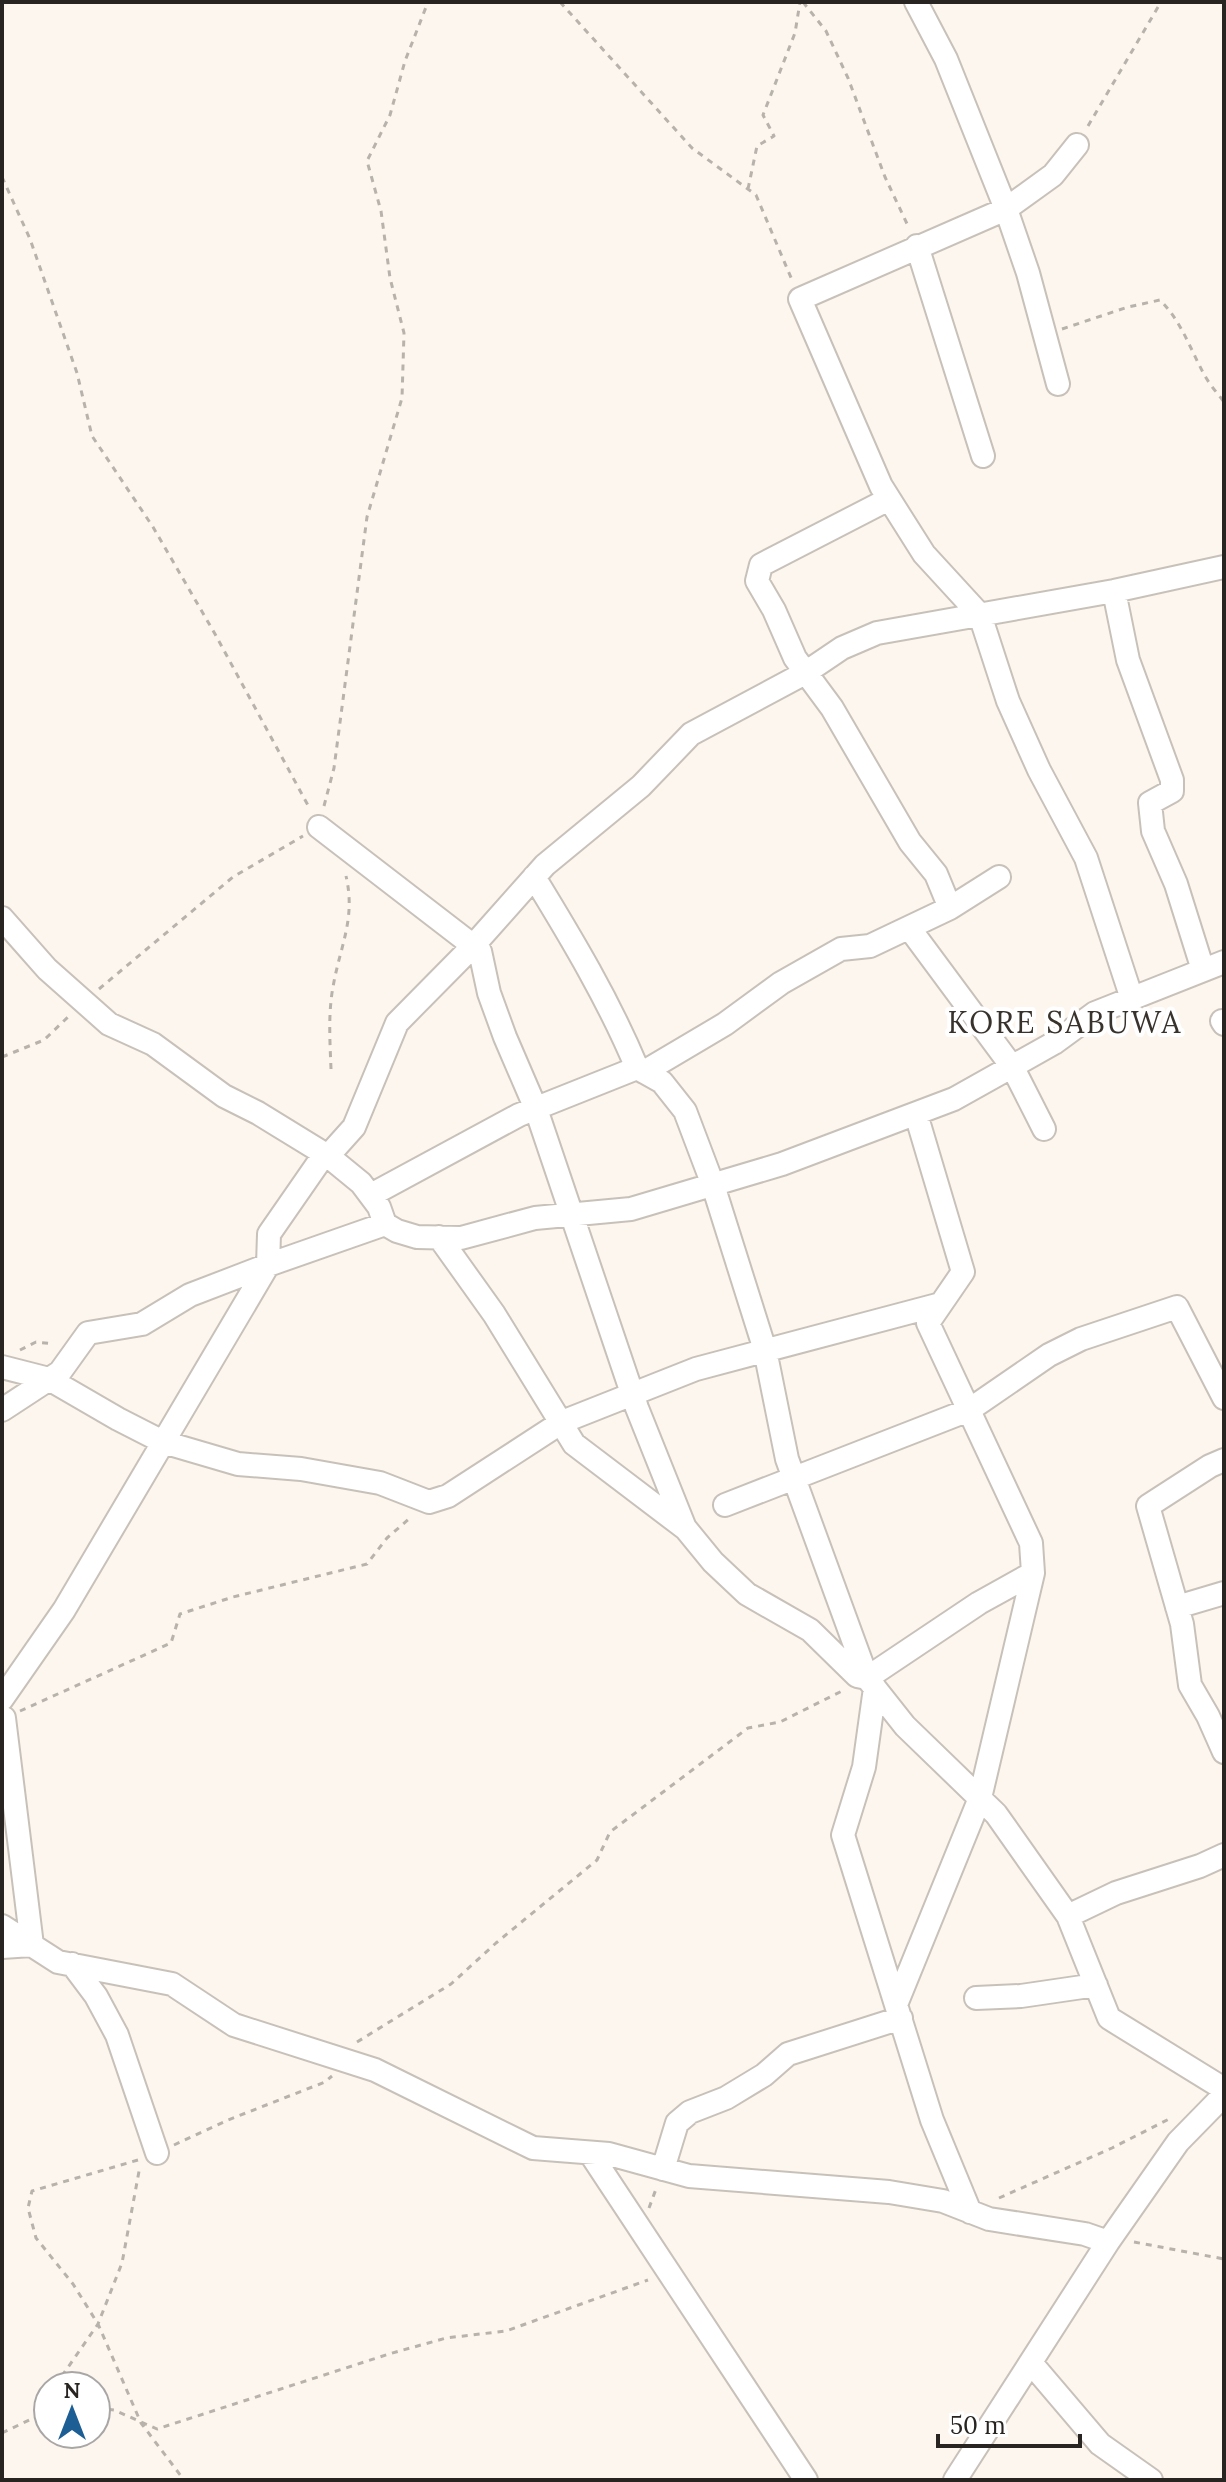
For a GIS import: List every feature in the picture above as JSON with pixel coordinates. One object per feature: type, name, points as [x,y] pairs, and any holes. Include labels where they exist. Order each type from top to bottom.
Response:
[{"type":"street","points":[[916,2],[946,59],[1006,209],[1028,273],[1058,384]]},
{"type":"street","points":[[1077,145],[1053,175],[1006,209],[800,299],[889,499],[924,554],[980,615],[1008,701],[1039,770],[1086,858],[1132,999]]},
{"type":"street","points":[[917,246],[983,456]]},
{"type":"street","points":[[889,499],[761,565],[757,581],[805,673],[832,708],[910,842],[936,874],[950,908]]},
{"type":"street","points":[[32,1945],[3,1708],[268,1265],[269,1234],[321,1159],[328,1156],[354,1127],[397,1023],[473,946],[545,865],[641,786],[691,734],[805,673],[842,648],[877,633],[1114,591],[1224,567]]},
{"type":"street","points":[[2,918],[47,969],[109,1024],[153,1044],[224,1096],[328,1156],[361,1183],[379,1207],[385,1224],[397,1231],[417,1237],[461,1238],[535,1218],[631,1209],[713,1185],[782,1164],[954,1099],[1054,1043],[1095,1013],[1214,966],[1153,831],[1150,803],[1172,791],[1172,780],[1128,660],[1114,591]]},
{"type":"street","points":[[319,827],[480,951],[489,993],[536,1109],[633,1396],[686,1529]]},
{"type":"street","points":[[534,877],[578,950],[641,1070],[662,1082],[685,1111],[713,1185],[765,1350],[787,1459],[871,1683],[905,1726],[996,1814],[1068,1916],[1109,2018],[1224,2092],[1178,2142],[1109,2241],[955,2480]]},
{"type":"street","points":[[371,1195],[519,1115],[641,1070],[725,1024],[781,983],[841,949],[870,946],[910,929],[999,877]]},
{"type":"street","points":[[910,929],[1013,1068],[1044,1129]]},
{"type":"street","points":[[663,2169],[677,2123],[690,2112],[726,2098],[764,2075],[788,2054],[899,2010],[980,1798],[1033,1573],[1031,1543],[928,1323],[963,1272],[916,1114]]},
{"type":"street","points":[[2,1410],[60,1372],[88,1333],[142,1324],[190,1295],[385,1224]]},
{"type":"street","points":[[439,1237],[494,1314],[574,1444],[686,1529],[713,1562],[747,1594],[810,1630],[857,1676],[871,1683]]},
{"type":"street","points":[[8,1360],[163,1442],[238,1464],[301,1469],[380,1483],[429,1502],[448,1496],[562,1422],[696,1369],[941,1304]]},
{"type":"street","points":[[725,1505],[969,1410],[1049,1355],[1081,1339],[1177,1307],[1224,1398]]},
{"type":"street","points":[[1224,1460],[1148,1506],[1182,1624],[1190,1685],[1224,1752]]},
{"type":"street","points":[[970,2212],[932,2120],[843,1835],[864,1767],[871,1683],[979,1603],[1033,1573]]},
{"type":"street","points":[[1177,1607],[1224,1593]]},
{"type":"street","points":[[1068,1916],[1116,1893],[1200,1866],[1224,1855]]},
{"type":"street","points":[[2,1926],[58,1962],[172,1984],[234,2025],[375,2070],[533,2148],[609,2154],[689,2176],[889,2192],[943,2201],[989,2219],[1085,2234],[1109,2241]]},
{"type":"street","points":[[2,1947],[32,1945]]},
{"type":"street","points":[[72,1964],[96,1996],[117,2035],[149,2156]]},
{"type":"street","points":[[976,1998],[1021,1996],[1096,1985]]},
{"type":"street","points":[[590,2153],[806,2480]]},
{"type":"street","points":[[1031,2363],[1100,2444],[1151,2480]]},
{"type":"path","points":[[2,1057],[44,1040],[83,1002],[233,877],[319,827],[334,768],[367,517],[402,398],[404,333],[390,278],[381,211],[367,161],[390,115],[405,61],[428,2]]},
{"type":"path","points":[[560,2],[692,148],[756,195],[800,299]]},
{"type":"path","points":[[748,189],[757,146],[774,136],[763,115],[795,33],[802,2]]},
{"type":"path","points":[[802,2],[826,31],[848,78],[885,177],[917,246]]},
{"type":"path","points":[[1077,145],[1161,2]]},
{"type":"path","points":[[2,177],[30,239],[77,373],[92,436],[153,527],[200,607],[319,827]]},
{"type":"path","points":[[1045,335],[1128,307],[1160,300],[1172,312],[1205,376],[1224,402]]},
{"type":"path","points":[[331,1069],[329,1032],[333,987],[345,944],[350,894],[339,844]]},
{"type":"path","points":[[8,1360],[36,1342],[79,1346]]},
{"type":"path","points":[[3,1708],[171,1643],[180,1614],[233,1597],[367,1564],[387,1538],[429,1502]]},
{"type":"path","points":[[184,2480],[141,2423],[98,2324],[73,2284],[36,2238],[28,2208],[32,2191],[149,2156],[228,2120],[325,2082],[349,2062],[357,2042],[451,1984],[597,1860],[610,1832],[748,1728],[780,1722],[871,1683]]},
{"type":"path","points":[[970,2212],[1112,2148],[1174,2116]]},
{"type":"path","points":[[66,2370],[98,2324],[122,2263],[149,2156]]},
{"type":"path","points":[[641,2231],[663,2169]]},
{"type":"path","points":[[1109,2241],[1174,2248],[1224,2259]]},
{"type":"path","points":[[112,2410],[157,2429],[403,2350],[446,2338],[506,2331],[669,2273]]},
{"type":"path","points":[[2,2433],[32,2419]]},
{"type":"district","name":"KORE SABUWA","points":[[1065,1022]]}]
